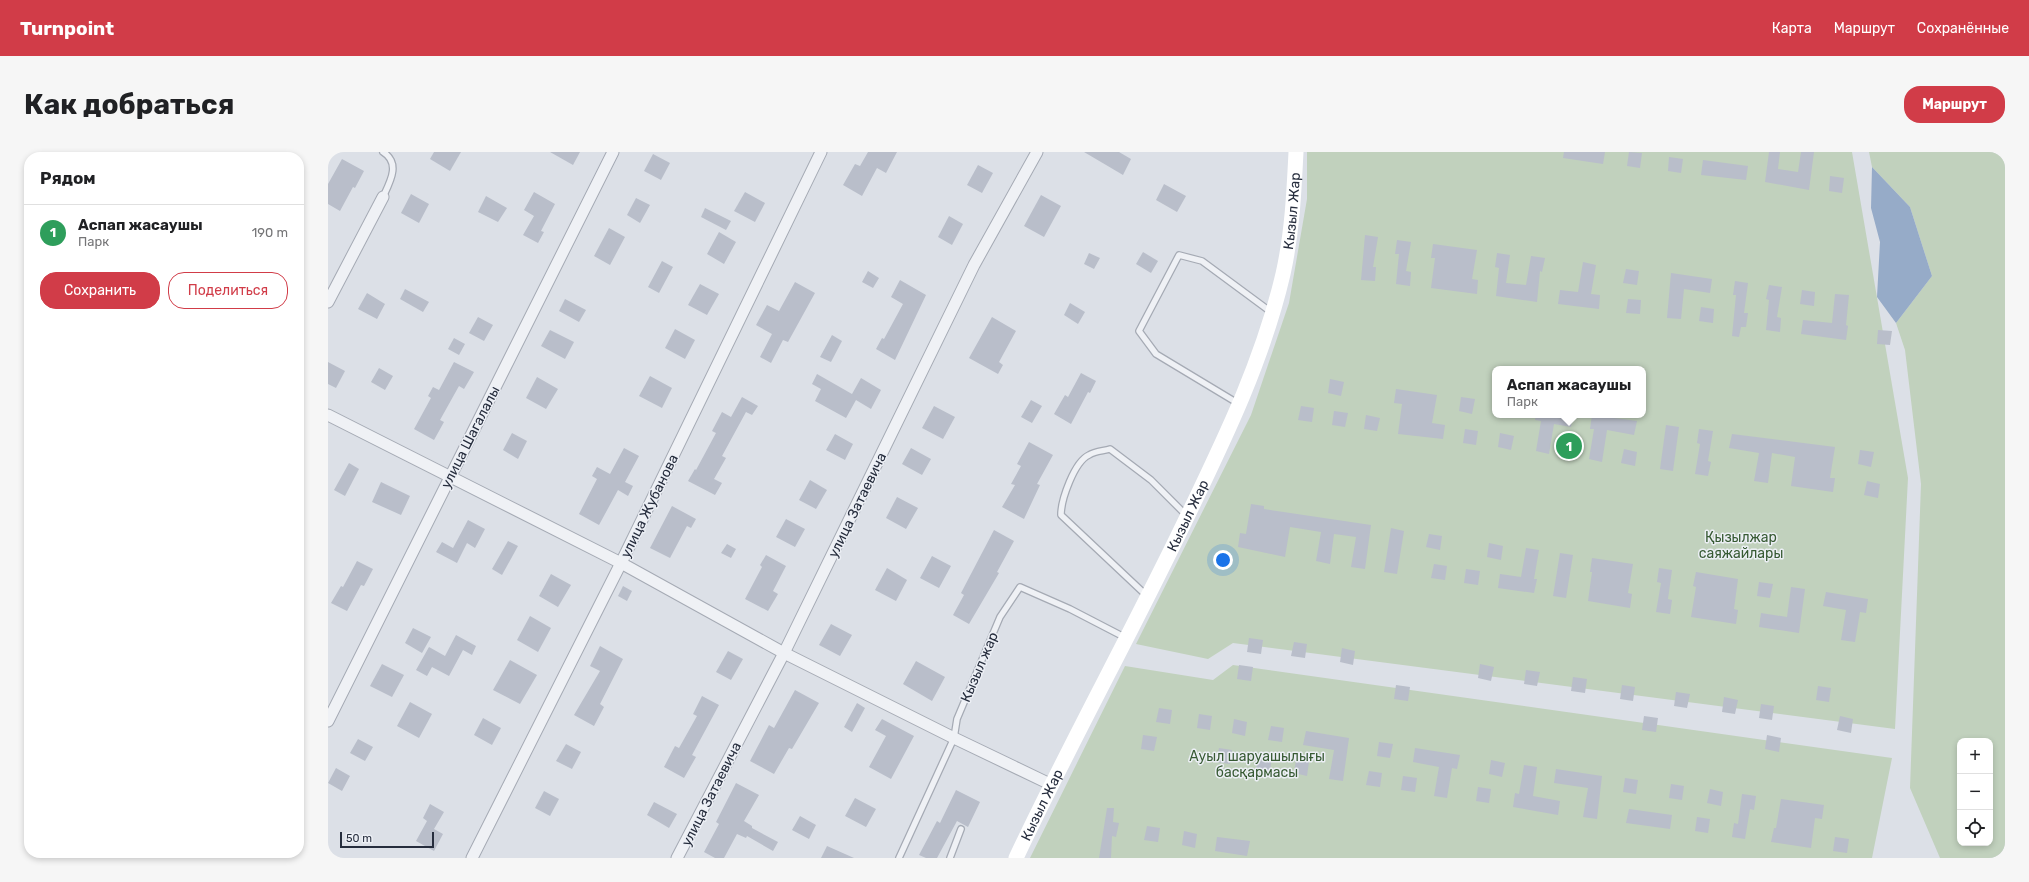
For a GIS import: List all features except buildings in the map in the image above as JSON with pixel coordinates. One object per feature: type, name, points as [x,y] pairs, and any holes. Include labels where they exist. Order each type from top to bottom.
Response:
[{"type":"main road","name":"Кызыл Жар","points":[[1016,858],[1147,597],[1240,405],[1258,359],[1284,273],[1291,232],[1296,152]]},
{"type":"street","name":"улица Шагалалы","points":[[328,721],[613,152]]},
{"type":"street","name":"улица Жубанова","points":[[472,858],[621,563],[821,152]]},
{"type":"street","name":"улица Затаевича","points":[[677,858],[784,653],[974,265],[1037,152]]},
{"type":"street","points":[[328,302],[383,197]]},
{"type":"street","points":[[328,415],[621,563],[784,653],[1052,785]]},
{"type":"lane","points":[[383,197],[392,179],[393,164],[391,157],[384,152]]},
{"type":"lane","points":[[1240,405],[1156,354],[1139,331],[1179,255],[1202,261],[1273,313]]},
{"type":"lane","points":[[1147,597],[1061,515],[1061,505],[1076,467],[1088,455],[1110,449],[1151,480],[1187,516]]},
{"type":"lane","name":"Кызыл жар","points":[[899,858],[954,738],[957,719],[1000,617],[1020,587],[1070,609],[1126,638]]},
{"type":"lane","points":[[950,858],[961,829]]},
{"type":"green space","name":"Қызылжар саяжайлары","points":[[1307,152],[1852,152],[1908,478],[1895,729],[1233,643],[1208,659],[1136,644],[1251,415],[1289,303],[1307,199]]},
{"type":"green space","points":[[1869,152],[2005,152],[2005,858],[1940,858],[1910,788],[1921,484],[1905,350],[1896,323],[1932,276],[1910,207],[1872,167]]},
{"type":"green space","name":"Ауыл шаруашылығы басқармасы","points":[[1233,665],[1892,758],[1872,858],[1030,858],[1125,666],[1213,680]]},
{"type":"water","points":[[1872,167],[1910,207],[1932,276],[1896,323],[1877,297],[1880,242],[1871,208]]},
{"type":"place","name":"Аспап жасаушы","points":[[1569,446]]}]
